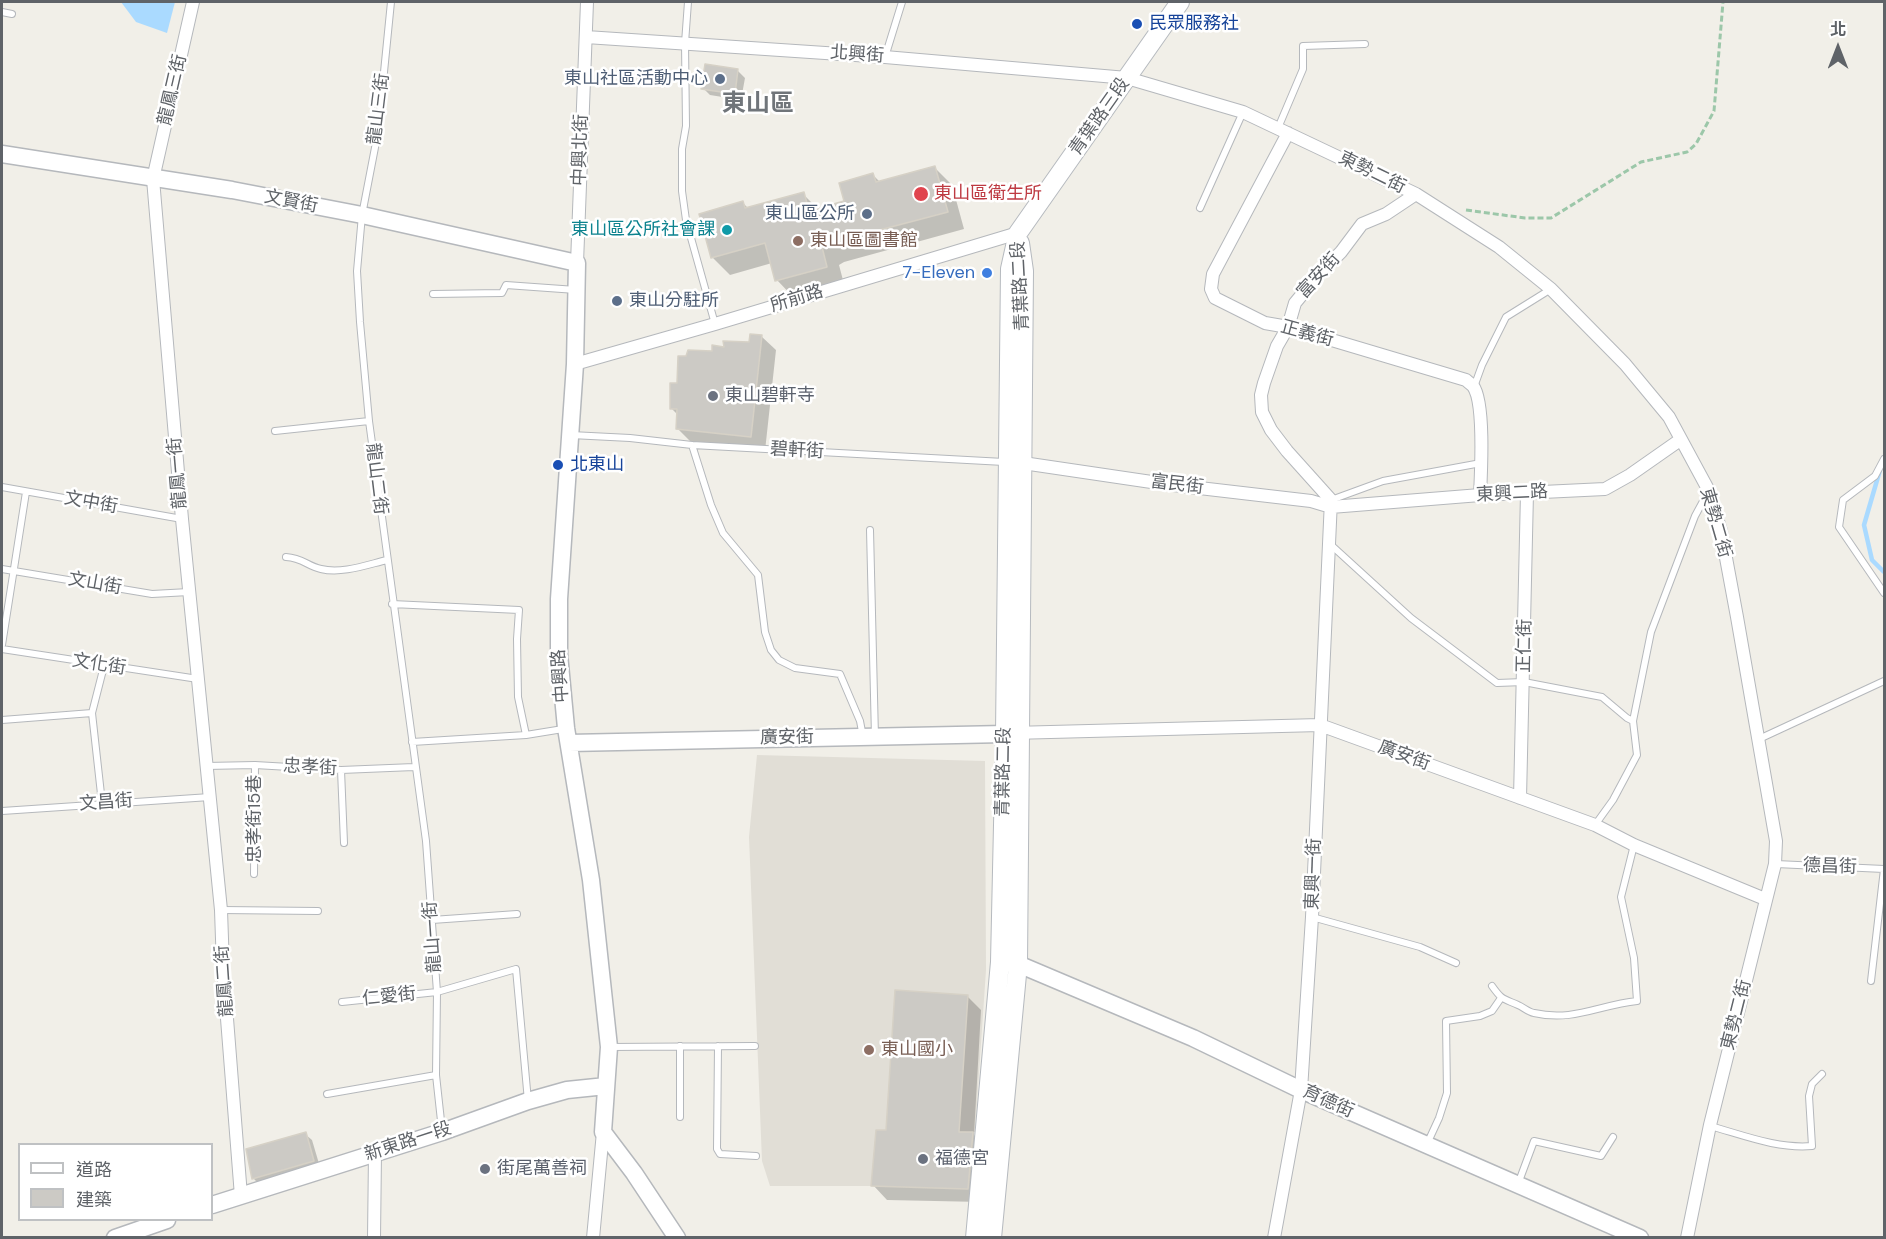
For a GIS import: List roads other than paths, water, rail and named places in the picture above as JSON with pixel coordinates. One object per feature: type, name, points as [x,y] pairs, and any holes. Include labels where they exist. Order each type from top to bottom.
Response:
[{"type":"main road","name":"青葉路三段","points":[[1018,232],[1180,2]]},
{"type":"main road","name":"青葉路二段","points":[[992,1238],[1009,963],[1015,463],[1010,268],[1018,232]]},
{"type":"main road","name":"青葉路二段","points":[[975,1238],[1009,963]]},
{"type":"street","name":"龍鳳三街","points":[[153,179],[193,2]]},
{"type":"street","name":"中興北街","points":[[577,263],[587,2]]},
{"type":"street","name":"北興街","points":[[586,37],[885,57],[1127,78]]},
{"type":"street","name":"東勢二街","points":[[1127,78],[1243,112],[1283,130],[1416,194],[1499,247],[1551,289],[1625,364],[1669,417],[1708,491],[1721,531],[1776,841],[1775,864],[1710,1125],[1687,1238]]},
{"type":"street","name":"正義街","points":[[1283,130],[1213,274],[1211,290],[1215,298],[1265,323],[1288,327],[1466,380],[1474,387]]},
{"type":"street","name":"文賢街","points":[[2,154],[232,190],[362,215],[577,263]]},
{"type":"street","name":"龍鳳一街","points":[[153,179],[206,766]]},
{"type":"street","name":"富安街","points":[[1331,503],[1271,430],[1262,412],[1261,395],[1264,383],[1277,346],[1288,327],[1295,303],[1341,252],[1362,224],[1386,214],[1416,194]]},
{"type":"street","name":"所前路","points":[[574,364],[715,324],[1018,232]]},
{"type":"street","name":"中興路","points":[[577,263],[571,435],[559,599],[559,654],[568,736],[591,880],[609,1047],[603,1132]]},
{"type":"street","points":[[1474,387],[1479,408],[1482,463],[1480,495]]},
{"type":"street","name":"東興二路","points":[[1331,503],[1605,489],[1630,475],[1680,440]]},
{"type":"street","name":"富民街","points":[[1015,463],[1165,484],[1331,503]]},
{"type":"street","name":"正仁街","points":[[1520,798],[1527,494]]},
{"type":"street","name":"東興一街","points":[[1274,1238],[1301,1090],[1312,917],[1331,503]]},
{"type":"street","name":"廣安街","points":[[568,736],[631,741],[1320,725],[1595,825],[1634,845],[1765,899]]},
{"type":"street","name":"龍鳳二街","points":[[206,766],[221,910],[223,968],[241,1196]]},
{"type":"street","name":"育德街","points":[[1009,963],[1193,1038],[1301,1090],[1518,1185],[1614,1232],[1640,1238]]},
{"type":"street","name":"新東路一段","points":[[213,1205],[442,1132],[528,1101],[567,1090],[606,1086]]},
{"type":"street","points":[[593,1238],[603,1132]]},
{"type":"street","points":[[603,1132],[634,1173],[677,1238]]},
{"type":"street","points":[[374,1238],[375,1153]]},
{"type":"street","points":[[115,1238],[164,1221]]},
{"type":"lane","name":"龍山三街","points":[[362,215],[378,132],[391,2]]},
{"type":"lane","points":[[688,2],[686,126],[682,149],[682,191],[686,220],[715,324]]},
{"type":"lane","points":[[885,57],[902,2]]},
{"type":"lane","points":[[2,12],[12,14]]},
{"type":"lane","points":[[1283,130],[1302,69],[1302,46],[1365,44]]},
{"type":"lane","points":[[1200,208],[1243,112]]},
{"type":"lane","name":"龍山二街","points":[[362,215],[357,271],[369,420],[412,742]]},
{"type":"lane","points":[[433,294],[502,293],[506,285],[576,290]]},
{"type":"lane","points":[[1474,387],[1482,365],[1506,317],[1551,289]]},
{"type":"lane","points":[[275,431],[369,420]]},
{"type":"lane","name":"碧軒街","points":[[571,435],[630,438],[692,445],[1015,463]]},
{"type":"lane","points":[[692,445],[711,505],[723,533],[758,575],[765,632],[771,650],[779,660],[795,668],[840,674],[869,737]]},
{"type":"lane","points":[[1884,459],[1875,476],[1843,500],[1839,527],[1884,593]]},
{"type":"lane","points":[[1331,503],[1383,481],[1482,463]]},
{"type":"lane","name":"文中街","points":[[2,487],[182,519]]},
{"type":"lane","points":[[1595,825],[1613,800],[1637,755],[1633,721],[1651,632],[1695,516],[1708,491]]},
{"type":"lane","points":[[2,647],[26,492]]},
{"type":"lane","points":[[869,737],[870,530]]},
{"type":"lane","points":[[1330,545],[1411,618],[1497,683],[1524,682],[1602,697],[1633,721]]},
{"type":"lane","points":[[286,557],[298,557],[322,569],[349,569],[387,560]]},
{"type":"lane","name":"文山街","points":[[2,569],[152,594],[189,592]]},
{"type":"lane","points":[[392,604],[519,610],[518,697],[526,735]]},
{"type":"lane","name":"文化街","points":[[2,647],[104,666],[198,679]]},
{"type":"lane","points":[[102,803],[92,713],[104,666]]},
{"type":"lane","points":[[1759,739],[1884,681]]},
{"type":"lane","points":[[2,720],[92,713]]},
{"type":"lane","points":[[412,742],[526,735],[568,736]]},
{"type":"lane","name":"龍山一街","points":[[412,742],[426,841],[437,992],[436,1075],[442,1132]]},
{"type":"lane","name":"忠孝街","points":[[206,766],[255,765],[341,770],[414,767]]},
{"type":"lane","name":"忠孝街15巷","points":[[254,874],[255,765]]},
{"type":"lane","points":[[341,770],[344,843]]},
{"type":"lane","name":"文昌街","points":[[2,811],[211,797]]},
{"type":"lane","points":[[1492,986],[1501,998],[1532,1013],[1562,1017],[1582,1014],[1618,1003],[1637,1001],[1634,958],[1621,897],[1634,845]]},
{"type":"lane","name":"德昌街","points":[[1775,864],[1884,869]]},
{"type":"lane","points":[[1871,981],[1884,869]]},
{"type":"lane","points":[[221,910],[318,911]]},
{"type":"lane","points":[[432,920],[517,914]]},
{"type":"lane","points":[[1312,917],[1420,947],[1456,963]]},
{"type":"lane","name":"仁愛街","points":[[342,1002],[437,992],[516,969],[528,1101]]},
{"type":"lane","points":[[1427,1145],[1447,1093],[1446,1021],[1480,1016],[1492,1011],[1501,998]]},
{"type":"lane","points":[[680,1046],[680,1117]]},
{"type":"lane","points":[[717,1046],[717,1149],[720,1154],[756,1156]]},
{"type":"lane","points":[[609,1047],[755,1046]]},
{"type":"lane","points":[[1710,1125],[1770,1143],[1799,1147],[1812,1146],[1809,1096],[1812,1084],[1822,1074]]},
{"type":"lane","points":[[327,1094],[436,1075]]},
{"type":"lane","points":[[1518,1185],[1534,1141],[1601,1156],[1613,1137]]},
{"type":"water","points":[[121,2],[175,2],[167,33],[136,22]]},
{"type":"waterway","points":[[1880,470],[1864,525],[1872,560],[1884,572]]},
{"type":"place","name":"民眾服務社","points":[[1137,24]]},
{"type":"place","name":"東山社區活動中心","points":[[720,79]]},
{"type":"place","name":"東山區衛生所","points":[[921,194]]},
{"type":"place","name":"東山區公所","points":[[867,214]]},
{"type":"place","name":"東山區公所社會課","points":[[727,230]]},
{"type":"place","name":"東山區圖書館","points":[[798,241]]},
{"type":"place","name":"7-Eleven","points":[[987,273]]},
{"type":"place","name":"東山分駐所","points":[[617,301]]},
{"type":"place","name":"東山碧軒寺","points":[[713,396]]},
{"type":"place","name":"北東山","points":[[558,465]]},
{"type":"place","name":"東山國小","points":[[869,1050]]},
{"type":"place","name":"福德宮","points":[[923,1159]]},
{"type":"place","name":"街尾萬善祠","points":[[485,1169]]},
{"type":"district","name":"東山區","points":[[758,105]]}]
